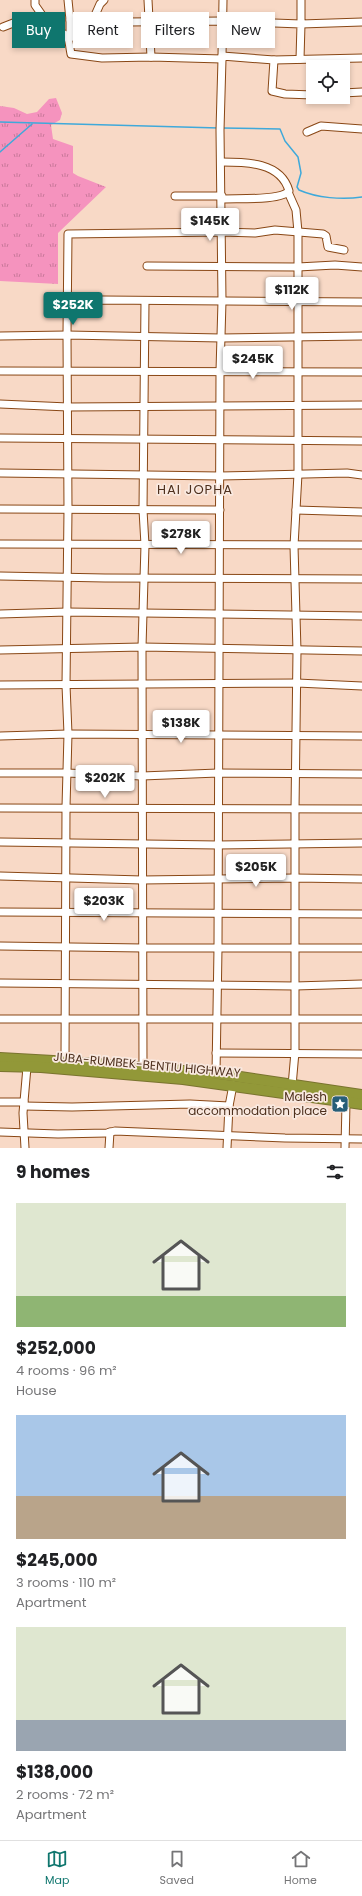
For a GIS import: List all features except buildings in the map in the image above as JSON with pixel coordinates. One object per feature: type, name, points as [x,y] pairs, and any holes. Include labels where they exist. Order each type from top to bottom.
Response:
[{"type":"highway","name":"JUBA-RUMBEK-BENTIU HIGHWAY","points":[[0,1058],[65,1061],[216,1074],[362,1095]]},
{"type":"highway","name":"JUBA-RUMBEK-BENTIU HIGHWAY","points":[[0,1066],[144,1075],[233,1085],[346,1103],[362,1104]]},
{"type":"street","points":[[36,0],[35,4],[40,12]]},
{"type":"street","points":[[68,0],[71,54],[102,58],[151,57],[274,60],[362,58]]},
{"type":"street","points":[[96,12],[100,4],[104,0]]},
{"type":"street","points":[[148,0],[149,12]]},
{"type":"street","points":[[222,12],[223,0]]},
{"type":"street","points":[[300,59],[301,0]]},
{"type":"street","points":[[275,23],[301,24],[362,22]]},
{"type":"street","points":[[3,27],[12,23]]},
{"type":"street","points":[[65,34],[70,38]]},
{"type":"street","points":[[150,48],[151,57]]},
{"type":"street","points":[[216,1074],[220,614],[220,371],[222,301],[222,162],[220,127],[222,48]]},
{"type":"street","points":[[274,60],[272,91],[285,94],[306,95]]},
{"type":"street","points":[[350,93],[362,92]]},
{"type":"street","points":[[307,132],[321,126],[362,129]]},
{"type":"street","points":[[222,162],[251,163],[273,170],[286,184],[296,210],[298,232],[298,474],[294,546],[297,615],[295,774],[295,1052],[292,1086]]},
{"type":"street","points":[[175,196],[222,198],[273,197],[286,194],[288,192]]},
{"type":"street","points":[[65,1061],[66,773],[68,734],[66,686],[68,612],[68,234],[255,233],[275,230],[323,234],[326,236],[328,247],[344,250]]},
{"type":"street","points":[[147,266],[222,265],[298,267],[334,265],[362,267]]},
{"type":"street","points":[[67,302],[103,300],[362,302]]},
{"type":"street","points":[[143,1067],[142,613],[145,545],[143,474],[145,301]]},
{"type":"street","points":[[0,336],[67,335],[221,338],[362,336]]},
{"type":"street","points":[[0,371],[362,372]]},
{"type":"street","points":[[0,404],[68,407],[362,405]]},
{"type":"street","points":[[0,438],[362,441]]},
{"type":"street","points":[[0,473],[220,476],[347,473],[362,475]]},
{"type":"street","points":[[0,509],[220,510]]},
{"type":"street","points":[[296,510],[362,512]]},
{"type":"street","points":[[0,544],[220,546],[362,545]]},
{"type":"street","points":[[0,576],[296,580],[362,579]]},
{"type":"street","points":[[0,614],[68,612],[362,616]]},
{"type":"street","points":[[0,650],[142,647],[362,651]]},
{"type":"street","points":[[0,685],[66,686],[297,683],[362,686]]},
{"type":"street","points":[[0,736],[143,734],[296,737],[362,736]]},
{"type":"street","points":[[0,773],[66,773],[142,776],[218,774],[362,774]]},
{"type":"street","points":[[0,808],[218,810],[362,809]]},
{"type":"street","points":[[0,842],[218,845],[362,843]]},
{"type":"street","points":[[0,876],[142,880],[218,878],[362,879]]},
{"type":"street","points":[[0,912],[66,911],[217,914],[362,914]]},
{"type":"street","points":[[0,946],[66,948],[362,948]]},
{"type":"street","points":[[0,983],[295,986],[362,984]]},
{"type":"street","points":[[0,1019],[362,1019]]},
{"type":"street","points":[[216,1052],[362,1054]]},
{"type":"street","points":[[25,1148],[24,1104],[27,1067]]},
{"type":"street","points":[[226,1148],[229,1106],[233,1085]]},
{"type":"street","points":[[0,1102],[72,1107],[190,1104],[229,1106]]},
{"type":"street","points":[[345,1148],[346,1103]]},
{"type":"street","points":[[0,1132],[58,1134],[114,1131],[227,1134],[254,1137],[362,1139]]},
{"type":"street","points":[[109,1148],[110,1132]]},
{"type":"green space","points":[[56,98],[62,113],[60,120],[51,125],[53,139],[73,146],[73,173],[106,187],[58,233],[58,284],[0,281],[0,106],[14,108],[27,114],[37,112],[49,99]]},
{"type":"waterway","points":[[0,122],[219,128]]},
{"type":"waterway","points":[[0,152],[32,124]]},
{"type":"waterway","points":[[222,128],[280,129],[285,141],[298,157],[301,173],[297,187],[299,190],[330,198],[362,197]]},
{"type":"place","name":"Malesh accommodation place","points":[[340,1104]]},
{"type":"district","name":"HAI JOPHA","points":[[195,489]]}]
